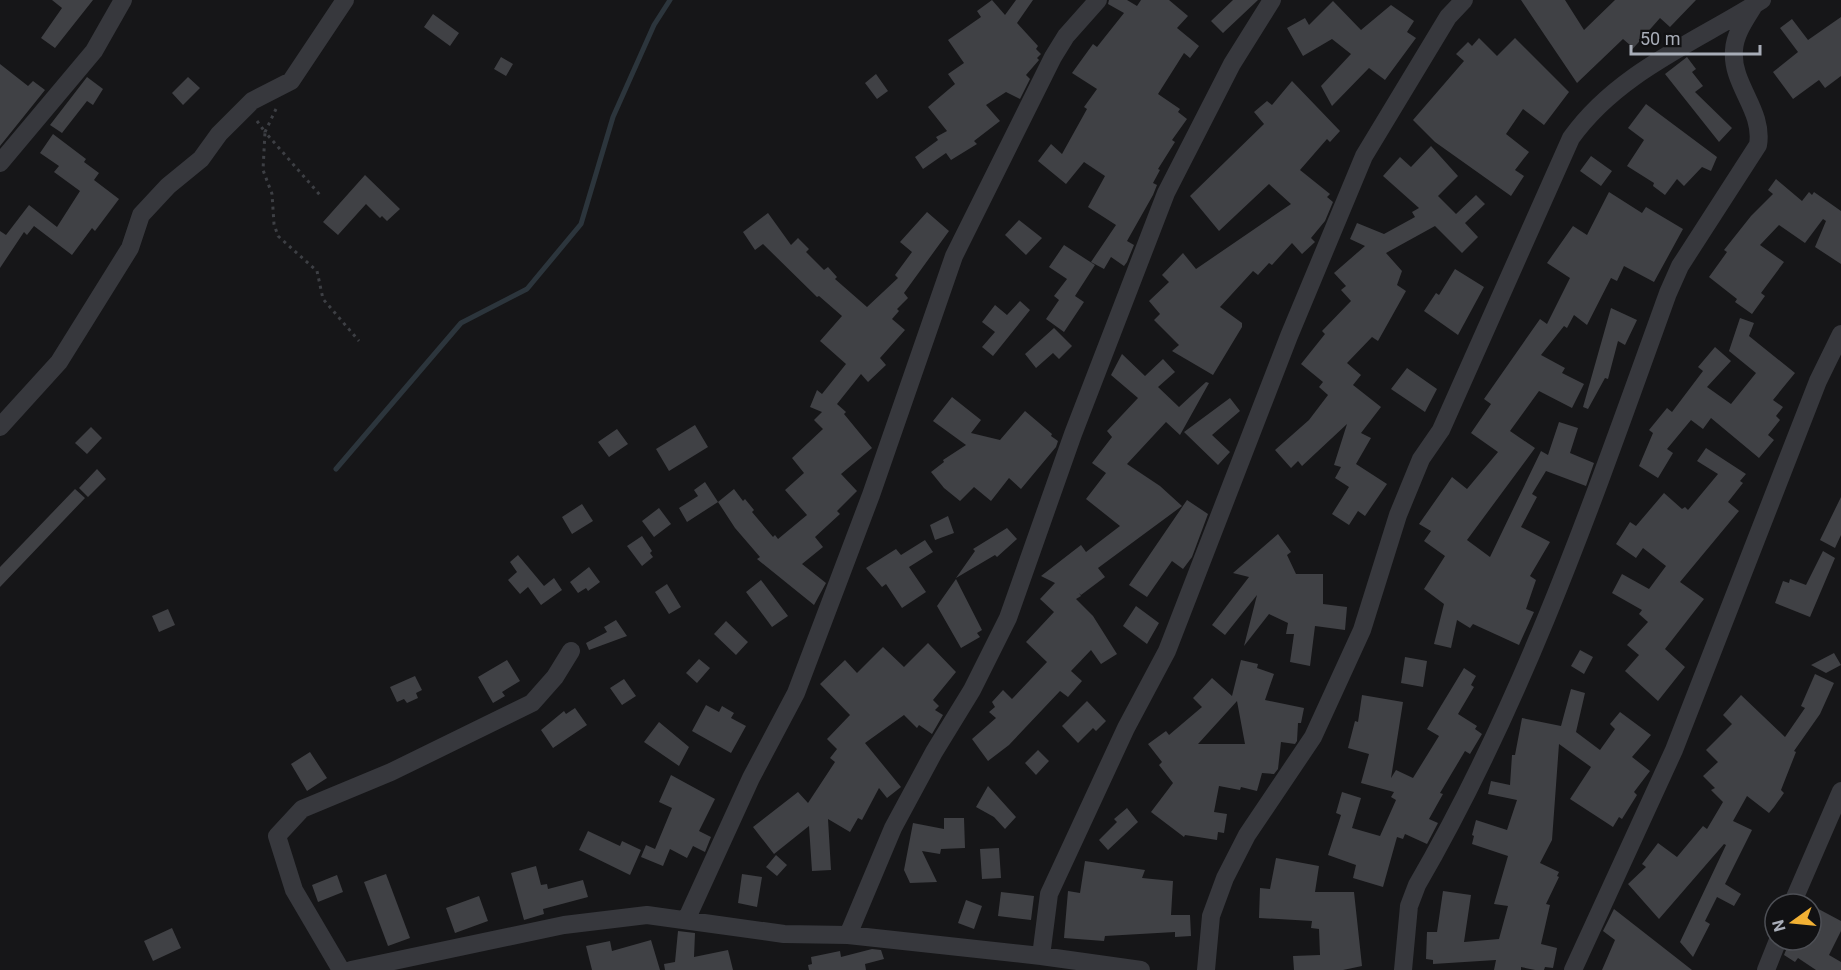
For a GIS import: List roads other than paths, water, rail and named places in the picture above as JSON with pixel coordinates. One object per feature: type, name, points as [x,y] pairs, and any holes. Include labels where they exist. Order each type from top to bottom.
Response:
[{"type":"street","points":[[0,163],[94,51],[123,0]]},
{"type":"street","points":[[0,427],[59,362],[130,248],[141,215],[168,186],[201,159],[219,134],[252,101],[291,81],[345,0]]},
{"type":"street","points":[[687,918],[751,778],[796,693],[871,495],[954,256],[1053,57],[1066,36],[1098,0]]},
{"type":"street","points":[[848,935],[893,828],[934,752],[972,690],[1008,618],[1073,434],[1166,194],[1232,64],[1272,0]]},
{"type":"street","points":[[1041,956],[1049,894],[1126,728],[1167,651],[1285,347],[1364,156],[1448,17],[1464,0]]},
{"type":"street","points":[[1206,970],[1211,916],[1226,878],[1247,836],[1313,737],[1362,630],[1398,515],[1421,459],[1441,430],[1571,138],[1589,113],[1642,70],[1758,3]]},
{"type":"street","points":[[1403,970],[1409,906],[1417,885],[1531,659],[1576,546],[1672,284],[1680,266],[1758,145],[1760,132],[1758,119],[1739,78],[1734,50],[1738,34],[1758,3]]},
{"type":"street","points":[[1573,970],[1674,750],[1818,381],[1841,334]]},
{"type":"street","points":[[341,970],[294,890],[277,836],[302,809],[391,772],[532,703],[555,677],[571,651]]},
{"type":"street","points":[[1797,892],[1841,791]]},
{"type":"street","points":[[351,970],[616,917],[647,915],[687,918],[784,934],[848,935],[1041,956],[1141,970]]},
{"type":"street","points":[[1766,970],[1773,952]]},
{"type":"waterway","points":[[336,469],[461,323],[527,289],[581,224],[613,117],[654,25],[670,0]]}]
